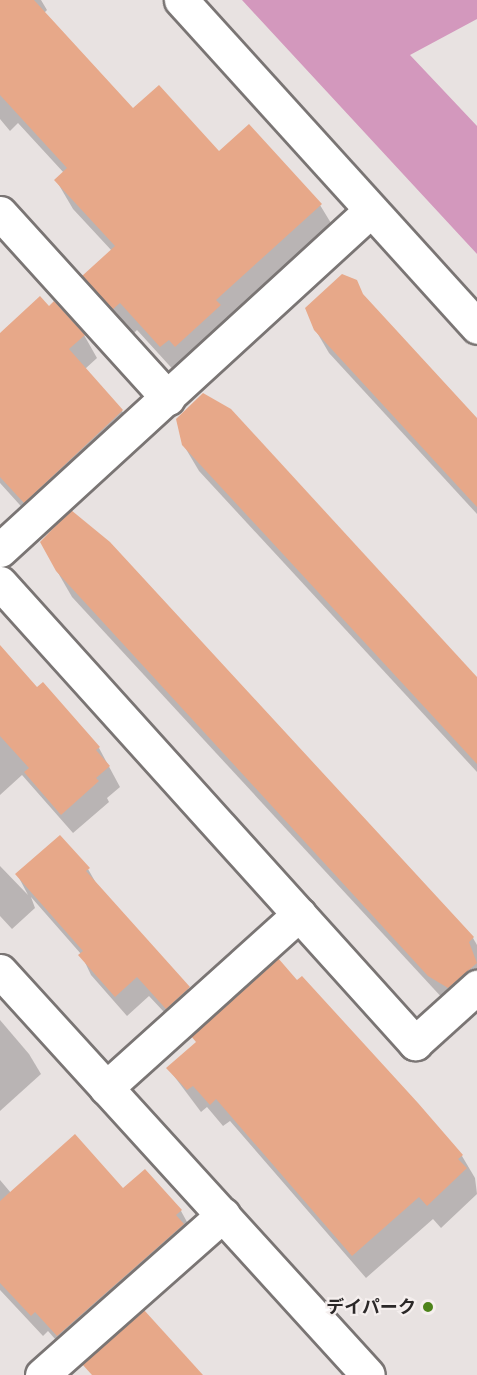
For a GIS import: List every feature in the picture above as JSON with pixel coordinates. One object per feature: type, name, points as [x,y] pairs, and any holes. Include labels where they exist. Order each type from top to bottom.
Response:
[{"type":"street","points":[[181,0],[477,327]]},
{"type":"street","points":[[0,550],[370,211]]},
{"type":"street","points":[[0,213],[168,398]]},
{"type":"street","points":[[0,583],[415,1043],[477,987]]},
{"type":"street","points":[[106,1088],[299,914]]},
{"type":"street","points":[[0,971],[368,1375]]},
{"type":"street","points":[[42,1375],[223,1215]]},
{"type":"shaded area","points":[[242,0],[477,0],[477,19],[410,55],[477,126],[477,254]]},
{"type":"building","points":[[0,0],[34,0],[133,108],[159,85],[219,151],[249,124],[322,204],[216,300],[221,305],[175,347],[169,340],[160,347],[120,303],[113,309],[82,276],[115,246],[54,180],[67,168],[0,95]]},
{"type":"building","points":[[342,274],[357,280],[363,294],[477,418],[477,507],[314,330],[305,308]]},
{"type":"building","points":[[40,296],[49,306],[54,301],[85,335],[69,349],[123,410],[24,503],[0,477],[0,333]]},
{"type":"building","points":[[203,393],[231,409],[477,677],[477,764],[182,445],[176,419]]},
{"type":"building","points":[[71,510],[110,542],[474,937],[469,942],[477,963],[448,988],[428,976],[56,571],[40,542]]},
{"type":"building","points":[[0,645],[37,687],[43,682],[100,747],[96,750],[110,766],[96,778],[99,781],[61,815],[24,772],[29,768],[0,736]]},
{"type":"building","points":[[60,835],[90,868],[86,871],[190,987],[166,1009],[137,977],[115,997],[78,955],[83,951],[15,874]]},
{"type":"building","points":[[278,958],[297,980],[302,976],[418,1103],[463,1155],[458,1159],[467,1168],[427,1206],[419,1197],[352,1256],[216,1099],[210,1105],[193,1086],[187,1090],[166,1068],[196,1042],[191,1036]]},
{"type":"building","points":[[75,1134],[123,1188],[145,1169],[182,1210],[176,1215],[184,1224],[57,1336],[35,1312],[31,1316],[0,1283],[0,1201]]},
{"type":"building","points":[[144,1310],[203,1375],[92,1375],[82,1364]]},
{"type":"place","name":"デイパーク","points":[[428,1307]]}]
